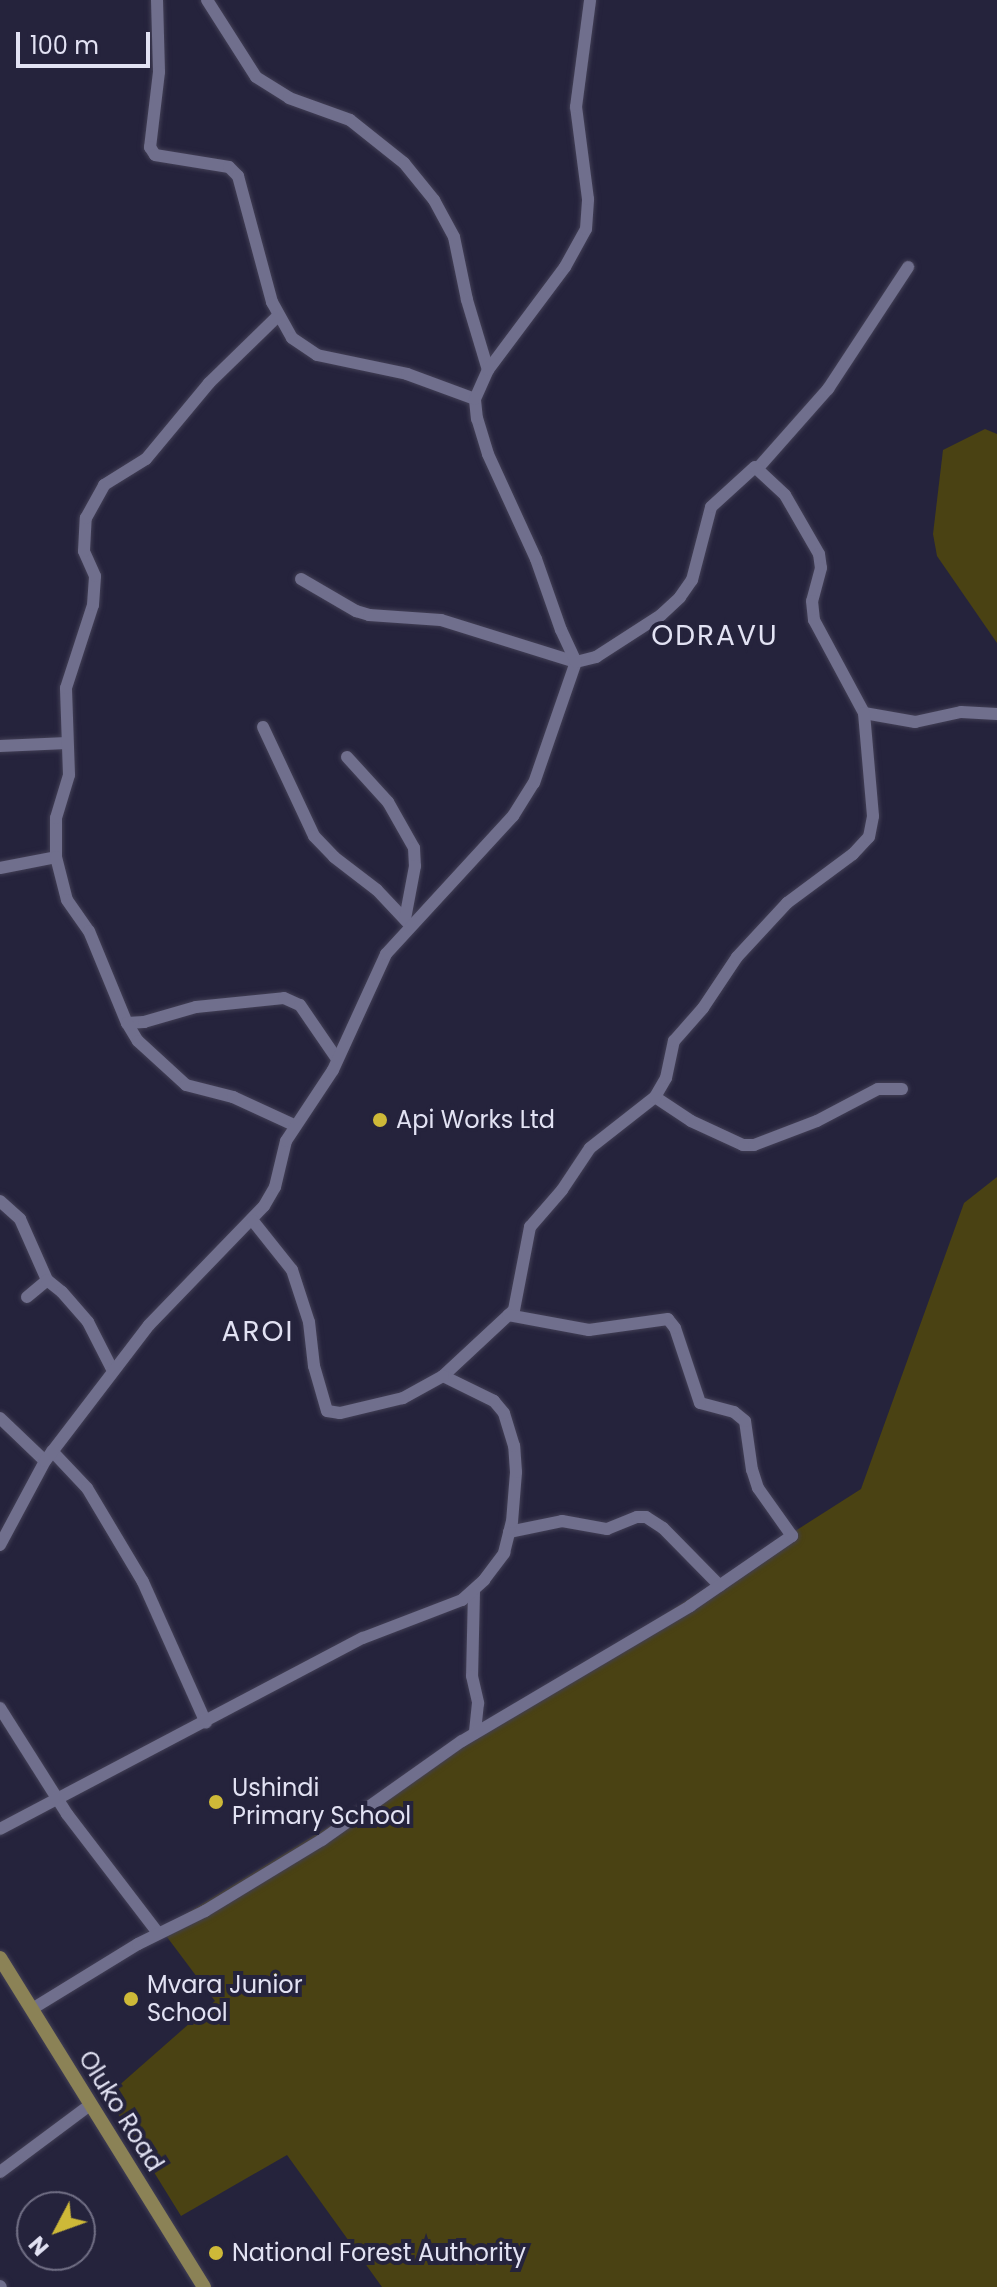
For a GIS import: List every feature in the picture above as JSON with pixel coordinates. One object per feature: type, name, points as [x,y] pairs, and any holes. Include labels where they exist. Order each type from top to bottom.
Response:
[{"type":"main road","name":"Oluko Road","points":[[0,1958],[204,2287]]},
{"type":"street","points":[[157,0],[159,72],[150,147],[155,155],[229,167],[238,176],[278,316],[292,338],[317,355],[407,374],[475,399]]},
{"type":"street","points":[[207,0],[256,77],[289,98],[350,120],[404,163],[434,200],[454,237],[467,300],[488,370]]},
{"type":"street","points":[[0,1545],[48,1456],[113,1371],[149,1325],[253,1221],[275,1187],[279,1162],[294,1125],[321,1088],[378,966],[408,922],[521,805],[534,783],[576,662],[488,454],[477,419],[475,399],[488,370],[565,267],[586,229],[588,199],[576,107],[590,0]]},
{"type":"street","points":[[301,579],[356,611],[441,620],[576,662],[616,647],[680,597],[692,580],[711,507],[749,470],[758,468],[828,389],[908,267]]},
{"type":"street","points":[[278,316],[209,383],[146,459],[109,480],[91,508],[84,527],[84,551],[95,576],[93,605],[66,688],[69,775],[56,818],[56,857],[67,900],[89,931],[127,1023],[138,1041],[186,1085],[233,1097],[294,1125]]},
{"type":"street","points":[[253,1221],[292,1270],[309,1322],[314,1366],[327,1411],[340,1413],[403,1398],[443,1376],[517,1303],[530,1227],[562,1190],[590,1148],[655,1097],[666,1078],[674,1041],[703,1008],[737,957],[787,903],[853,854],[869,837],[873,816],[864,713],[814,620],[812,601],[821,568],[819,554],[795,509],[758,468]]},
{"type":"street","points":[[864,713],[915,722],[961,712],[997,714]]},
{"type":"street","points":[[263,727],[314,836],[408,922]]},
{"type":"street","points":[[0,746],[67,743]]},
{"type":"street","points":[[347,757],[388,802],[414,848],[415,866],[408,922]]},
{"type":"street","points":[[0,868],[56,857]]},
{"type":"street","points":[[127,1023],[144,1022],[196,1007],[284,998],[300,1005],[337,1059]]},
{"type":"street","points":[[655,1097],[691,1121],[743,1145],[754,1145],[817,1121],[878,1089],[902,1089]]},
{"type":"street","points":[[0,1201],[20,1219],[47,1280],[75,1304],[88,1322],[113,1371]]},
{"type":"street","points":[[27,1297],[47,1280]]},
{"type":"street","points":[[32,2009],[158,1933],[205,1911],[322,1840],[475,1733],[720,1586],[792,1536],[758,1488],[752,1470],[745,1421],[734,1412],[705,1406],[696,1398],[672,1322],[662,1318],[574,1330],[508,1315]]},
{"type":"street","points":[[0,1829],[363,1638],[425,1617],[474,1591],[504,1553],[516,1472],[509,1425],[494,1401],[443,1376]]},
{"type":"street","points":[[0,1418],[87,1488],[143,1582],[206,1723]]},
{"type":"street","points":[[509,1532],[562,1521],[607,1529],[646,1517],[663,1528],[720,1586]]},
{"type":"street","points":[[474,1591],[472,1676],[478,1703],[475,1733]]},
{"type":"street","points":[[0,1708],[58,1800],[158,1933]]},
{"type":"street","points":[[0,2172],[90,2105]]},
{"type":"shaded area","points":[[985,429],[997,434],[997,643],[937,556],[933,534],[943,450]]},
{"type":"shaded area","points":[[997,1177],[997,2287],[382,2287],[287,2155],[181,2216],[107,2096],[215,2001],[161,1929],[397,1785],[861,1489],[964,1203]]},
{"type":"place","name":"Api Works Ltd","points":[[380,1120]]},
{"type":"place","name":"Ushindi Primary School","points":[[216,1802]]},
{"type":"place","name":"Mvara Junior School","points":[[131,1999]]},
{"type":"place","name":"National Forest Authority","points":[[216,2253]]},
{"type":"district","name":"ODRAVU","points":[[715,636]]},
{"type":"district","name":"AROI","points":[[258,1332]]}]
